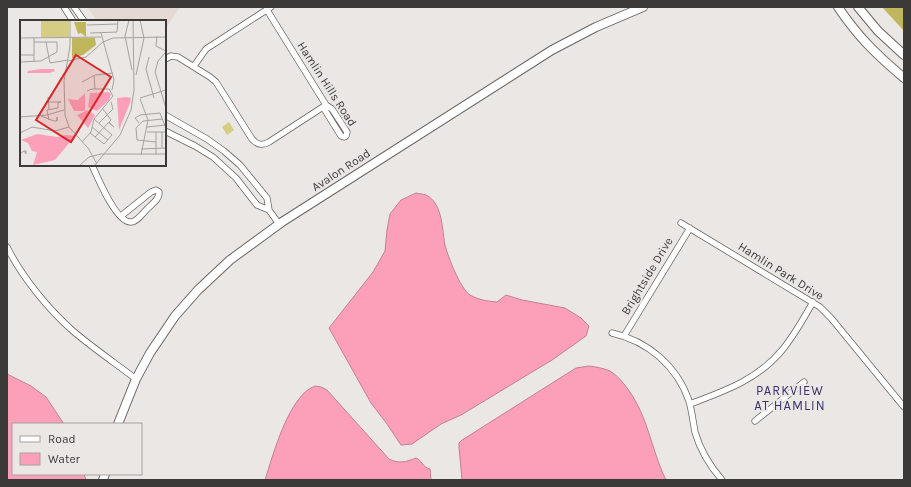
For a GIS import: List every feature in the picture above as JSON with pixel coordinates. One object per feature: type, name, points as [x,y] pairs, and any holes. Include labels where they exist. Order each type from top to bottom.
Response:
[{"type":"main road","name":"Avalon Road","points":[[118,423],[136,379],[150,352],[175,316],[198,290],[230,260],[278,224],[552,50],[596,27],[643,7]]},
{"type":"main road","points":[[838,7],[850,26],[872,51],[904,78]]},
{"type":"main road","points":[[858,7],[878,31],[904,55]]},
{"type":"street","points":[[64,7],[72,20]]},
{"type":"street","points":[[74,7],[83,20]]},
{"type":"street","points":[[194,66],[206,49],[269,9]]},
{"type":"street","name":"Hamlin Hills Road","points":[[269,9],[341,136],[346,136],[347,132],[332,109],[325,106]]},
{"type":"street","points":[[166,58],[170,56],[176,56],[194,66],[216,82],[252,139],[259,144],[269,142],[325,106]]},
{"type":"street","points":[[166,116],[207,139],[232,158],[247,172],[267,198],[269,210],[278,224]]},
{"type":"street","points":[[166,132],[213,157],[236,178],[257,204],[269,210]]},
{"type":"street","points":[[92,166],[105,193],[121,216],[127,222],[136,220],[158,198],[159,192],[155,190],[151,192],[121,216]]},
{"type":"street","name":"Hamlin Park Drive","points":[[681,223],[813,302],[827,314],[904,406]]},
{"type":"street","name":"Brightside Drive","points":[[624,336],[690,228]]},
{"type":"street","points":[[7,247],[13,259],[36,293],[73,330],[136,379]]},
{"type":"street","points":[[690,404],[732,389],[765,368],[784,348],[813,302]]},
{"type":"street","points":[[612,333],[624,336],[646,346],[668,364],[681,384],[690,404],[695,431],[699,442],[709,463],[722,480]]},
{"type":"street","points":[[755,421],[804,382]]},
{"type":"shaded area","points":[[87,7],[180,7],[166,28],[166,20],[96,20]]},
{"type":"shaded area","points":[[882,7],[904,7],[904,31]]},
{"type":"shaded area","points":[[229,122],[234,130],[227,135],[222,127]]},
{"type":"water","points":[[416,193],[428,196],[437,206],[449,257],[458,279],[470,295],[483,300],[497,302],[506,295],[522,300],[565,308],[581,318],[589,326],[586,336],[552,360],[461,415],[441,424],[412,444],[401,445],[371,403],[329,328],[373,272],[385,251],[390,214],[401,200]]},
{"type":"water","points":[[589,366],[602,368],[612,372],[621,380],[632,395],[644,418],[666,480],[462,480],[459,443],[462,440],[576,368]]},
{"type":"water","points":[[7,374],[31,386],[46,397],[63,423],[12,423],[12,475],[84,475],[86,480],[7,480]]},
{"type":"water","points":[[315,386],[327,390],[389,459],[399,462],[416,458],[418,459],[425,467],[430,469],[431,480],[265,480],[277,442],[290,413],[297,401]]},
{"type":"district","name":"PARKVIEW AT HAMLIN","points":[[790,398]]}]
